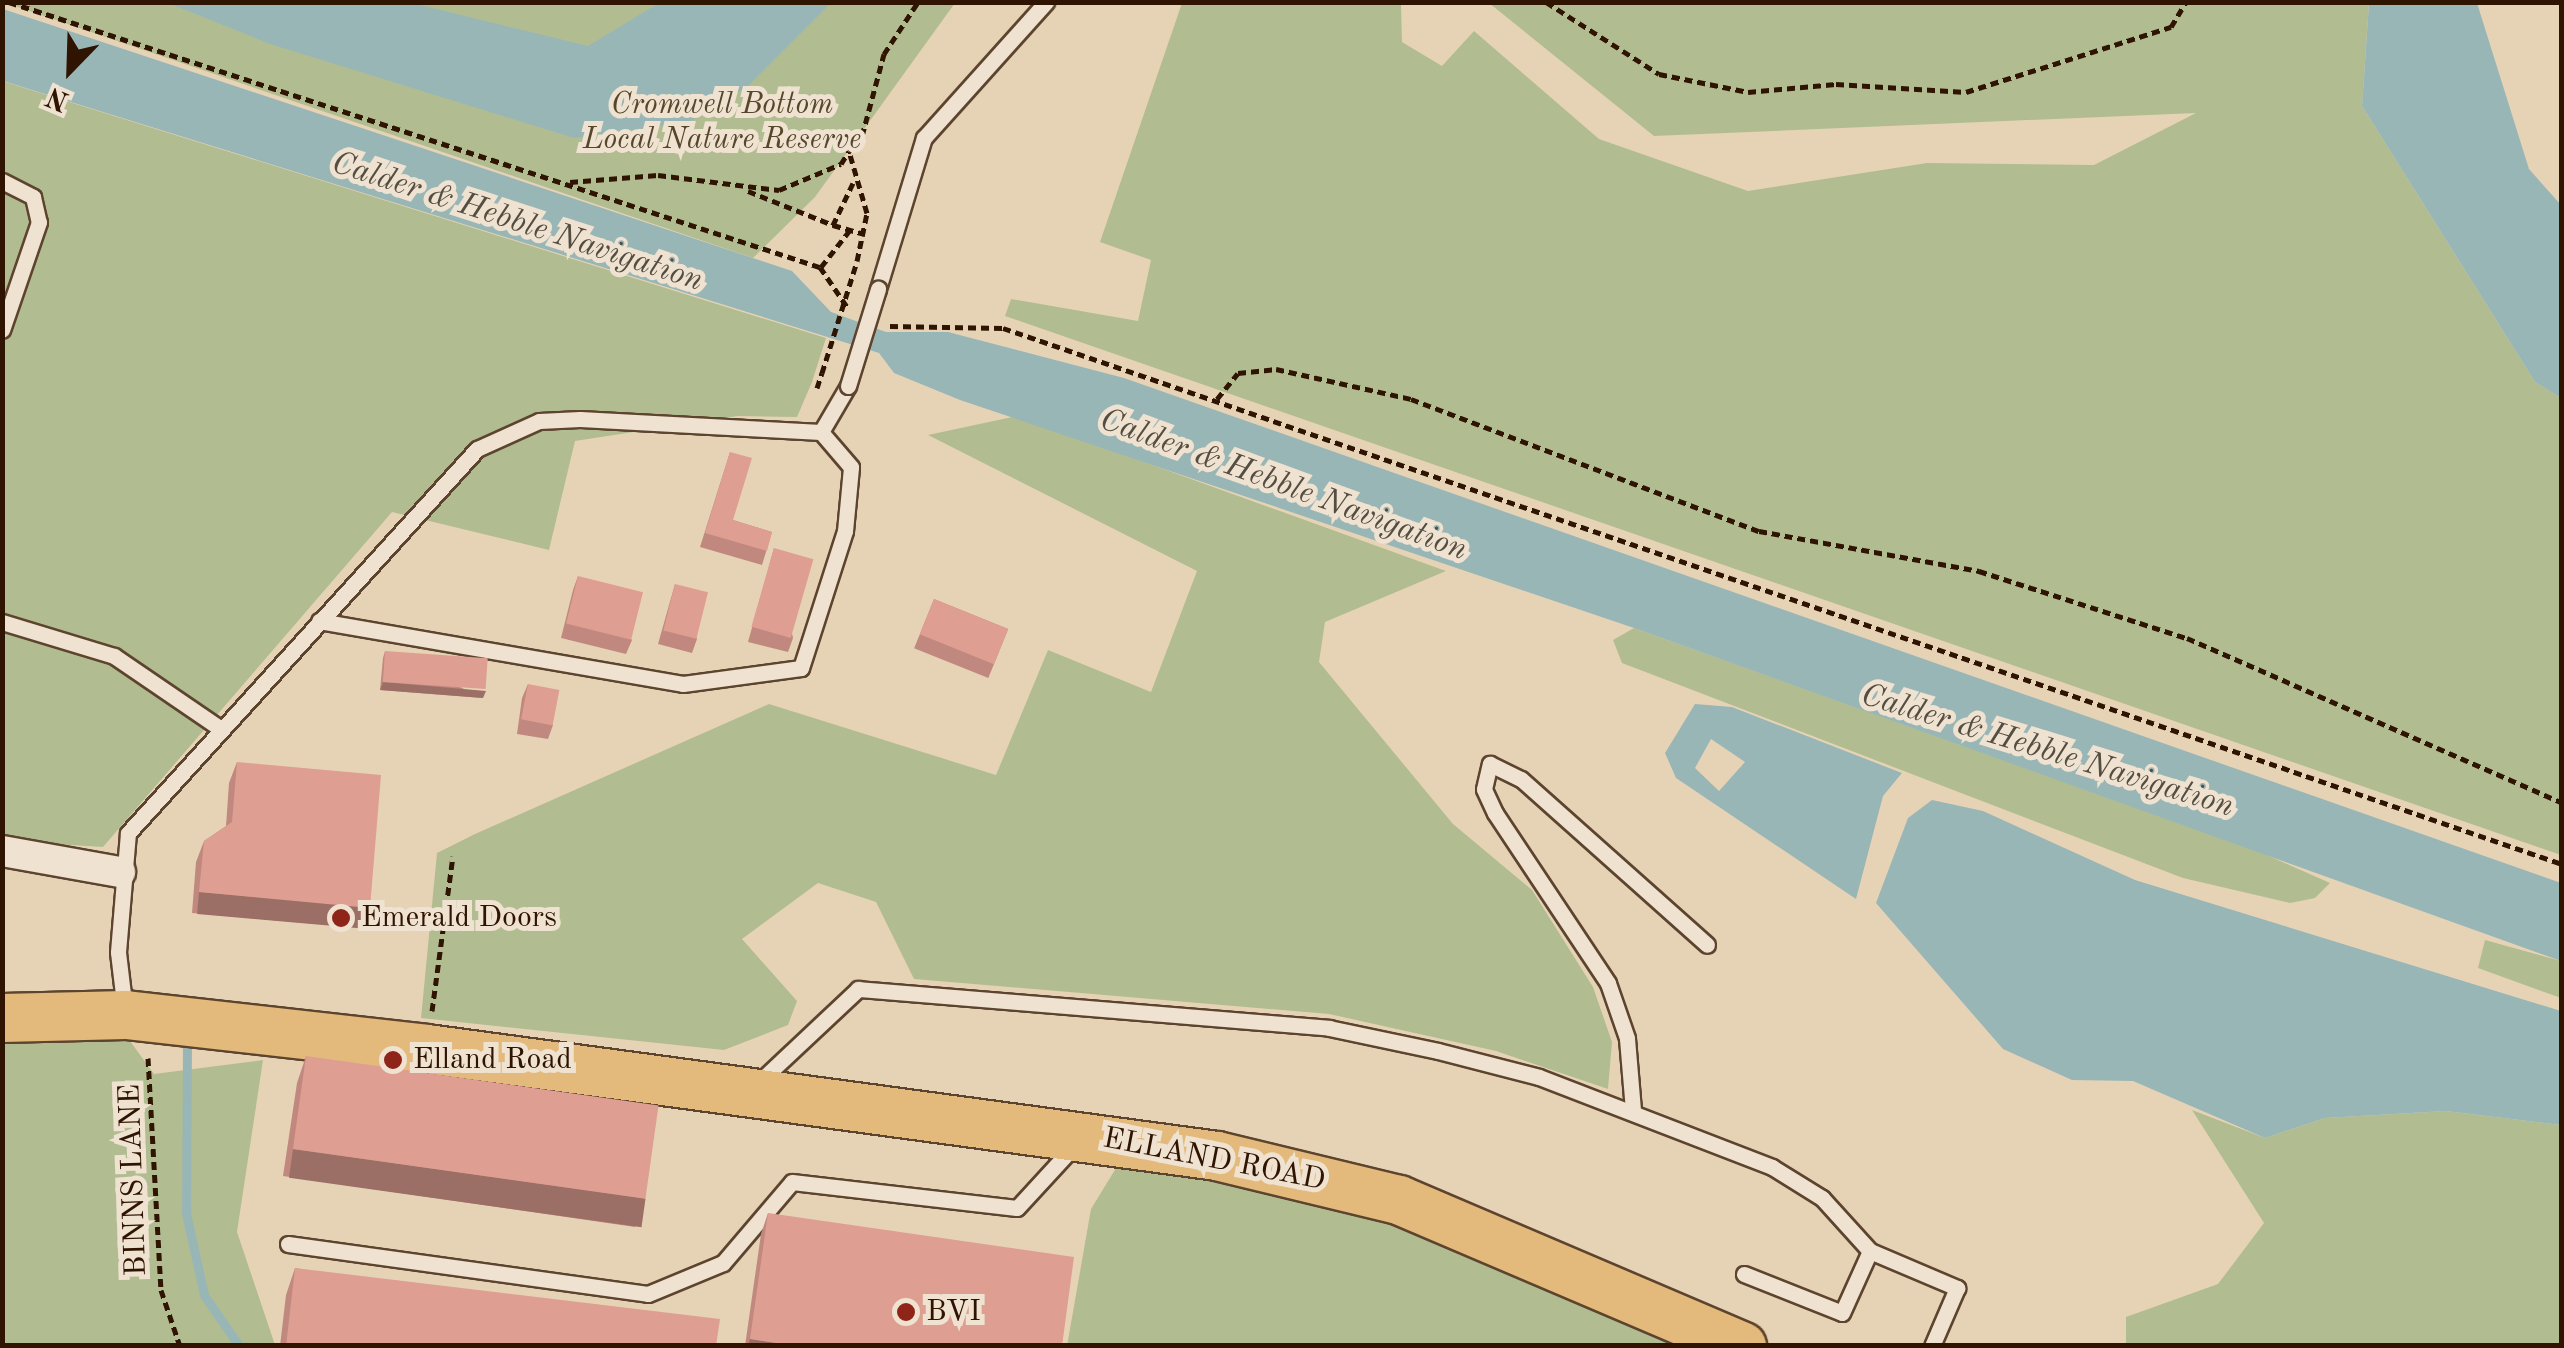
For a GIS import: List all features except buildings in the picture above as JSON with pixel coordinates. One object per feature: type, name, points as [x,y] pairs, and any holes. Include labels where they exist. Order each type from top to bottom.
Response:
[{"type":"main road","name":"ELLAND ROAD","points":[[2,1018],[126,1015],[754,1087],[1082,1135],[1399,1200],[1742,1346]]},
{"type":"street","points":[[2,851],[120,872]]},
{"type":"lane","points":[[821,432],[848,386],[924,138],[1046,2]]},
{"type":"lane","points":[[2,181],[33,197],[40,222],[2,330]]},
{"type":"lane","points":[[126,1015],[120,872],[132,828],[221,728],[319,621],[477,449],[539,421],[821,432],[850,468],[845,531],[801,668],[683,684],[319,621]]},
{"type":"lane","points":[[2,622],[114,656],[221,728]]},
{"type":"lane","points":[[1632,1110],[1627,1038],[1608,983],[1495,813],[1484,789],[1490,764],[1522,779],[1707,945]]},
{"type":"lane","points":[[754,1087],[842,998],[901,989],[1330,1028],[1539,1078],[1632,1110],[1772,1167],[1822,1198],[1870,1251],[1956,1288],[1932,1346]]},
{"type":"lane","points":[[288,1244],[648,1294],[723,1264],[792,1182],[1017,1208],[1040,1194],[1082,1135]]},
{"type":"lane","points":[[1744,1274],[1842,1313],[1870,1251]]},
{"type":"path","points":[[9,2],[820,267],[843,306],[858,312]]},
{"type":"path","points":[[562,182],[658,175],[744,190],[779,190],[841,164],[862,136],[884,54],[918,2]]},
{"type":"path","points":[[1546,2],[1659,74],[1748,92],[1836,84],[1966,92],[2170,26],[2186,2]]},
{"type":"path","points":[[822,373],[866,234],[849,151]]},
{"type":"path","points":[[833,225],[853,184]]},
{"type":"path","points":[[744,190],[866,234]]},
{"type":"path","points":[[820,267],[850,230]]},
{"type":"path","points":[[873,319],[1003,328],[2562,864]]},
{"type":"path","points":[[1217,400],[1238,373],[1276,369],[1410,399],[1759,531],[1978,571],[2187,638],[2562,803]]},
{"type":"path","points":[[426,1049],[452,856]]},
{"type":"path","name":"BINNS LANE","points":[[126,1015],[154,1074],[150,1193],[161,1290],[180,1346]]},
{"type":"green space","name":"Cromwell Bottom Local Nature Reserve","points":[[3,2],[955,3],[815,197],[753,258]]},
{"type":"green space","points":[[1182,3],[1401,3],[1402,42],[1442,66],[1474,31],[1599,139],[1748,191],[1927,163],[2094,165],[2196,113],[1654,136],[1489,3],[2369,3],[2362,106],[2535,382],[2561,398],[2561,855],[1005,316],[1011,299],[1138,321],[1151,260],[1100,242]]},
{"type":"green space","points":[[2,81],[826,338],[812,382],[797,417],[738,416],[575,441],[549,550],[392,512],[103,847],[3,841]]},
{"type":"green space","points":[[1017,416],[1446,571],[1325,622],[1319,662],[1453,824],[1532,890],[1593,987],[1612,1042],[1608,1089],[1496,1051],[1329,1014],[914,979],[876,902],[818,883],[742,939],[797,1001],[788,1025],[724,1050],[421,1018],[437,853],[475,834],[769,704],[996,775],[1048,650],[1151,692],[1197,571],[928,435]]},
{"type":"green space","points":[[1634,628],[2260,852],[2330,883],[2315,898],[2290,903],[2183,878],[1622,663],[1613,640]]},
{"type":"green space","points":[[2485,940],[2561,961],[2561,998],[2478,968]]},
{"type":"green space","points":[[130,1041],[154,1074],[263,1060],[237,1232],[275,1345],[3,1345],[3,1044]]},
{"type":"green space","points":[[2192,1110],[2265,1138],[2325,1118],[2446,1111],[2561,1125],[2561,1345],[2126,1345],[2126,1317],[2218,1284],[2264,1223]]},
{"type":"green space","points":[[1124,1155],[1396,1209],[1718,1346],[1067,1346],[1091,1209]]},
{"type":"water","points":[[168,3],[412,3],[588,46],[659,3],[831,3],[747,87],[689,122],[574,138],[270,44]]},
{"type":"water","points":[[2369,3],[2477,3],[2529,169],[2561,205],[2561,398],[2535,382],[2362,106]]},
{"type":"water","name":"Calder & Hebble Navigation","points":[[3,9],[792,271],[831,312],[886,332],[948,332],[1124,378],[2561,883],[2561,961],[1634,628],[960,400],[894,373],[879,353],[3,81]]},
{"type":"water","points":[[1695,704],[1732,707],[1902,773],[1883,796],[1856,899],[1676,778],[1665,753]],"holes":[[[1711,739],[1745,762],[1719,791],[1695,768]]]},
{"type":"water","points":[[1932,800],[1983,811],[2135,880],[2561,1011],[2561,1125],[2446,1111],[2325,1118],[2265,1138],[2133,1081],[2072,1080],[2003,1049],[1876,903],[1908,818]]},
{"type":"waterway","points":[[187,1041],[186,1213],[204,1295],[239,1346]]},
{"type":"place","name":"Emerald Doors","points":[[341,918]]},
{"type":"place","name":"Elland Road","points":[[393,1060]]},
{"type":"place","name":"BVI","points":[[906,1312]]}]
